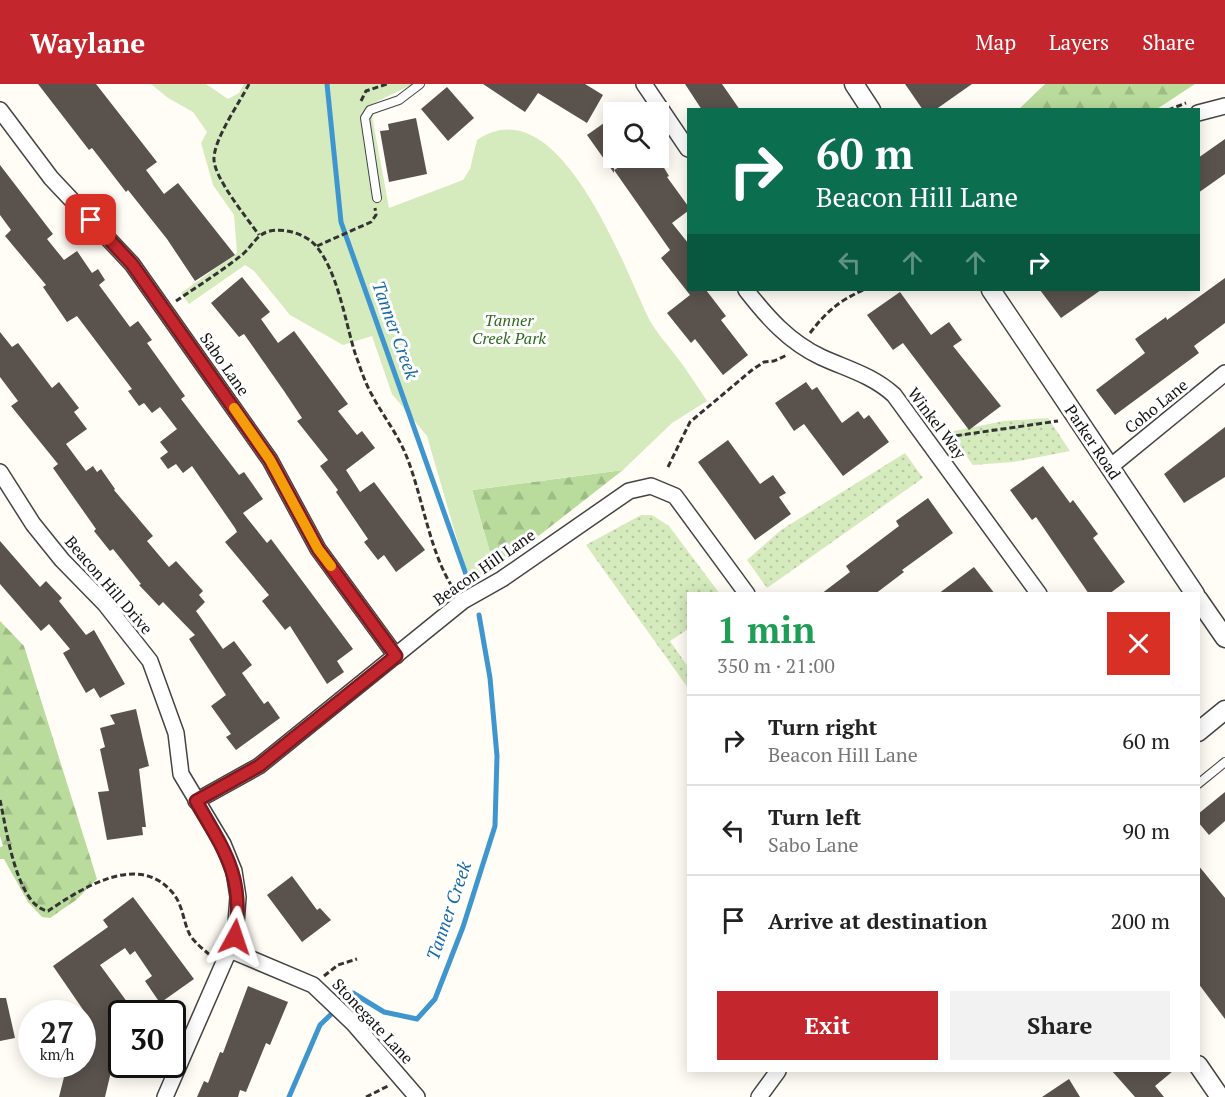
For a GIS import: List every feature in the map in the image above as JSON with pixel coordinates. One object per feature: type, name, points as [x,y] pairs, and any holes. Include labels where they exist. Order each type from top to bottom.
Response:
[{"type":"street","points":[[644,84],[687,148]]},
{"type":"street","points":[[854,84],[870,108]]},
{"type":"street","points":[[1200,112],[1225,106]]},
{"type":"street","name":"Sabo Lane","points":[[0,111],[51,178],[132,264],[165,309],[270,460],[318,549],[396,656]]},
{"type":"street","name":"Winkel Way","points":[[747,291],[775,326],[799,344],[821,357],[850,367],[884,386],[894,395],[1038,592]]},
{"type":"street","name":"Parker Road","points":[[992,291],[1194,592]]},
{"type":"street","name":"Coho Lane","points":[[1110,466],[1225,373]]},
{"type":"street","name":"Beacon Hill Drive","points":[[0,472],[33,524],[62,560],[105,604],[150,661],[176,733],[181,774],[223,844],[235,873],[238,897],[236,927],[231,950],[165,1097]]},
{"type":"street","name":"Beacon Hill Lane","points":[[196,801],[259,766],[463,601],[502,579],[629,491],[643,486],[657,486],[681,502],[746,592]]},
{"type":"street","points":[[1200,602],[1225,638]]},
{"type":"street","points":[[1200,730],[1225,710]]},
{"type":"street","name":"Stonegate Lane","points":[[231,950],[292,974],[324,994],[354,1024],[417,1097]]},
{"type":"street","points":[[1200,1068],[1220,1097]]},
{"type":"street","points":[[759,1097],[777,1072]]},
{"type":"lane","points":[[377,198],[365,118],[370,110],[399,100],[420,84]]},
{"type":"lane","points":[[1200,782],[1225,762]]},
{"type":"path","points":[[249,84],[220,138],[214,157],[219,174],[259,235]]},
{"type":"path","points":[[316,246],[353,231],[374,219],[377,198]]},
{"type":"path","points":[[165,309],[244,253],[259,235],[272,231],[293,233],[309,239],[316,246],[334,283],[372,395],[394,429],[406,455],[442,571],[463,601]]},
{"type":"path","points":[[813,329],[828,310],[839,301],[861,291]]},
{"type":"path","points":[[669,467],[690,422],[752,370],[764,362],[783,359]]},
{"type":"path","points":[[947,437],[1059,420]]},
{"type":"path","points":[[0,800],[13,863],[26,891],[38,907],[48,911],[101,881],[129,873],[154,877],[173,893],[190,934],[215,959]]},
{"type":"path","points":[[322,977],[338,965],[357,959]]},
{"type":"path","points":[[366,1097],[390,1085]]},
{"type":"green space","name":"Tanner Creek Park","points":[[151,84],[206,84],[228,99],[239,93],[244,84],[413,84],[370,105],[389,208],[463,180],[470,169],[477,140],[507,130],[535,137],[561,159],[584,189],[605,225],[649,319],[707,401],[672,423],[623,470],[472,490],[495,570],[473,578],[465,567],[427,436],[392,394],[372,336],[343,345],[290,315],[254,271],[245,265],[189,304],[181,293],[237,253],[234,215],[213,185],[201,143],[207,132],[193,112],[168,98]]},
{"type":"green space","points":[[1045,84],[1195,84],[1159,108],[1020,108]]},
{"type":"green space","points":[[1048,418],[1070,451],[1013,462],[973,465],[949,432],[1004,421]]},
{"type":"green space","points":[[905,453],[923,478],[767,588],[747,560],[781,530]]},
{"type":"green space","points":[[623,470],[495,570],[472,490]]},
{"type":"green space","points":[[641,515],[652,515],[669,526],[718,592],[687,592],[687,630],[670,641],[687,666],[687,687],[586,545]]},
{"type":"green space","points":[[0,621],[24,646],[97,879],[76,900],[50,918],[42,917],[28,902],[4,859],[0,859],[0,847],[3,846],[0,836]]},
{"type":"building","points":[[38,84],[96,84],[157,162],[146,170],[164,194],[178,183],[235,255],[195,281],[167,239],[128,190],[126,192],[92,148],[89,150]]},
{"type":"building","points":[[483,84],[585,84],[603,95],[587,123],[538,93],[525,112]]},
{"type":"building","points":[[685,84],[722,84],[739,108],[701,108]]},
{"type":"building","points":[[905,84],[972,84],[938,108],[922,108]]},
{"type":"building","points":[[447,87],[474,118],[448,141],[421,109]]},
{"type":"building","points":[[416,118],[427,174],[389,182],[380,131],[389,130],[388,124]]},
{"type":"building","points":[[603,124],[603,158],[587,135]]},
{"type":"building","points":[[1225,139],[1225,174],[1200,192],[1200,157]]},
{"type":"building","points":[[0,165],[53,234],[47,239],[64,260],[77,251],[92,273],[98,269],[105,280],[99,285],[130,327],[138,321],[152,340],[147,343],[185,396],[181,399],[239,475],[244,472],[263,499],[243,513],[267,543],[271,539],[353,649],[337,661],[344,672],[327,684],[290,626],[285,630],[262,601],[269,595],[225,542],[237,532],[192,466],[183,473],[176,464],[168,469],[160,458],[168,452],[160,442],[177,429],[160,407],[152,413],[144,403],[139,406],[128,391],[132,389],[77,316],[67,322],[43,287],[46,285],[5,236],[11,230],[0,215]]},
{"type":"building","points":[[617,168],[664,168],[669,176],[667,177],[687,205],[687,212],[672,223],[687,242],[687,291],[707,291],[726,316],[721,320],[748,355],[723,375],[695,339],[691,343],[667,313],[690,295],[661,258],[670,250],[614,170]]},
{"type":"building","points":[[242,277],[270,312],[261,319],[278,343],[294,331],[348,404],[338,411],[357,435],[362,431],[375,448],[346,470],[360,492],[374,482],[425,550],[396,572],[384,555],[378,560],[364,542],[368,539],[336,492],[338,490],[320,466],[328,460],[297,421],[302,418],[284,391],[244,334],[239,337],[211,303]]},
{"type":"building","points":[[1225,278],[1225,323],[1194,346],[1199,353],[1115,415],[1096,390],[1145,353],[1135,339],[1166,317],[1167,320]]},
{"type":"building","points":[[1041,291],[1100,291],[1061,318]]},
{"type":"building","points":[[900,292],[931,335],[949,322],[962,340],[953,346],[1001,406],[969,430],[903,343],[893,350],[867,315]]},
{"type":"building","points":[[0,332],[12,347],[18,343],[52,388],[59,382],[79,408],[74,412],[87,429],[66,444],[86,471],[93,466],[97,472],[101,469],[114,490],[153,536],[147,541],[169,567],[176,561],[203,591],[199,595],[205,602],[196,611],[223,649],[234,641],[252,665],[242,673],[264,704],[268,701],[280,718],[236,750],[226,737],[231,734],[211,706],[226,695],[189,639],[195,635],[163,602],[159,606],[139,585],[141,584],[113,549],[110,551],[94,531],[96,529],[53,468],[58,464],[11,406],[18,401],[0,377]]},
{"type":"building","points":[[806,382],[812,390],[817,387],[842,423],[858,411],[864,419],[869,415],[889,442],[843,476],[804,424],[794,431],[775,403]]},
{"type":"building","points":[[1225,427],[1225,477],[1184,503],[1164,474]]},
{"type":"building","points":[[728,440],[760,484],[773,475],[786,493],[779,497],[791,514],[755,540],[698,462]]},
{"type":"building","points":[[1043,466],[1070,503],[1073,500],[1098,534],[1093,538],[1125,582],[1112,592],[1088,592],[1036,517],[1032,520],[1010,490]]},
{"type":"building","points":[[928,498],[953,533],[902,570],[904,572],[878,592],[824,592],[850,572],[846,566],[899,526],[896,521]]},
{"type":"building","points":[[0,541],[40,587],[46,581],[62,598],[59,601],[86,635],[94,630],[125,684],[100,698],[94,688],[86,693],[63,653],[70,649],[49,624],[41,631],[0,584]]},
{"type":"building","points":[[974,567],[993,592],[941,592]]},
{"type":"building","points":[[136,709],[149,766],[139,769],[146,827],[142,827],[143,835],[107,840],[98,792],[109,791],[100,749],[105,747],[100,728],[115,724],[110,715]]},
{"type":"building","points":[[1225,792],[1225,821],[1209,835],[1200,824],[1200,812]]},
{"type":"building","points":[[1200,867],[1225,898],[1225,1019],[1200,986]]},
{"type":"building","points":[[292,876],[317,910],[320,908],[331,920],[302,942],[267,895]]},
{"type":"building","points":[[133,897],[194,979],[164,1000],[158,1000],[145,981],[152,976],[135,951],[130,955],[125,948],[100,965],[126,1000],[108,1000],[110,1078],[105,1097],[59,1097],[64,1078],[96,1078],[96,1000],[76,1000],[53,966],[108,927],[103,920]]},
{"type":"building","points":[[248,986],[288,1002],[270,1045],[266,1043],[246,1092],[240,1090],[238,1097],[197,1097],[204,1081],[208,1083],[220,1052],[223,1053]]},
{"type":"building","points":[[0,998],[6,998],[15,1038],[0,1041]]},
{"type":"building","points":[[1113,1072],[1172,1072],[1155,1086],[1164,1097],[1135,1097]]},
{"type":"building","points":[[1069,1079],[1080,1097],[1042,1097]]},
{"type":"waterway","name":"Tanner Creek","points":[[327,84],[341,222],[468,580]]},
{"type":"waterway","name":"Tanner Creek","points":[[289,1097],[320,1025],[353,993],[384,1012],[417,1019],[435,999],[463,927],[495,826],[497,756],[490,678],[479,615]]},
{"type":"slow traffic","points":[[234,408],[270,460],[318,549],[331,566]]},
{"type":"route","points":[[91,220],[132,264],[165,309],[270,460],[318,549],[396,656],[259,766],[196,801],[223,844],[234,871],[238,897],[235,937]]}]
